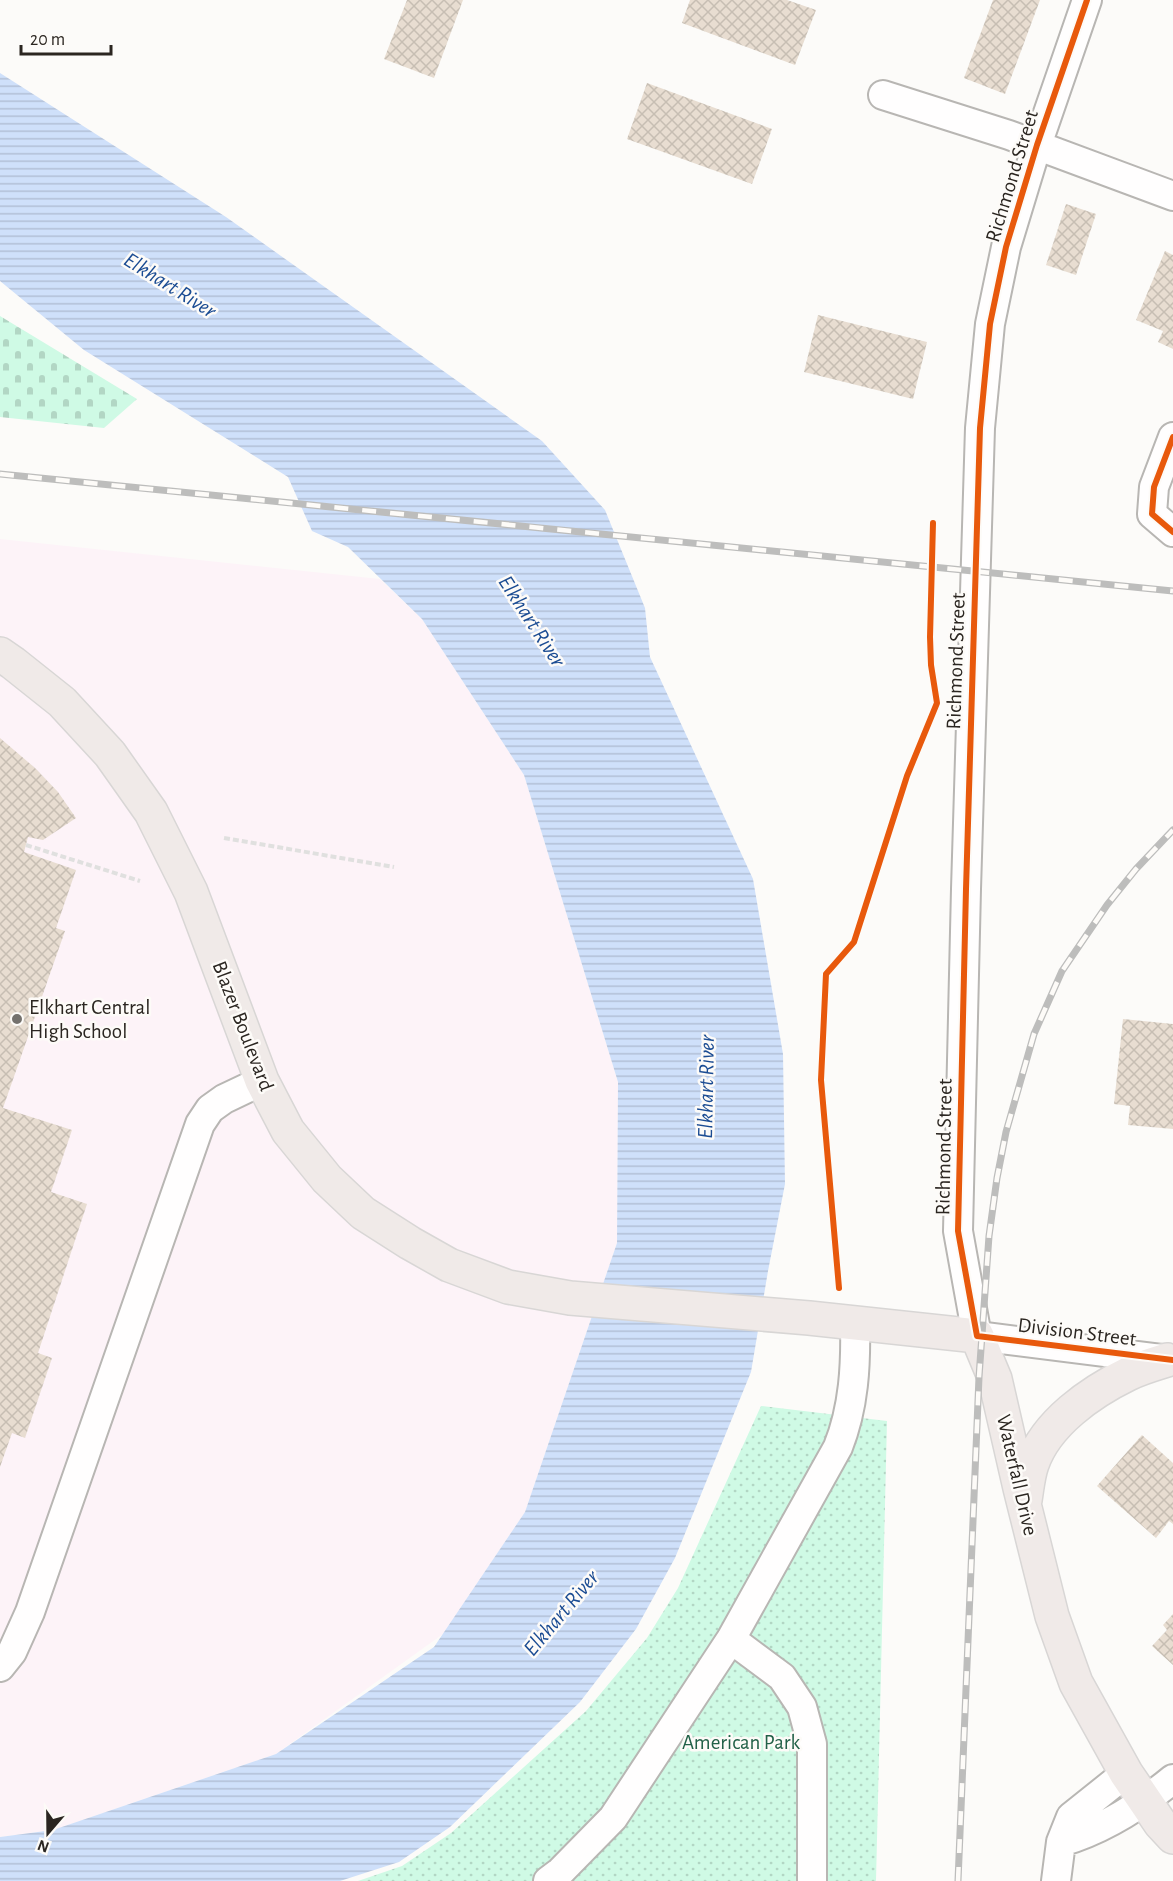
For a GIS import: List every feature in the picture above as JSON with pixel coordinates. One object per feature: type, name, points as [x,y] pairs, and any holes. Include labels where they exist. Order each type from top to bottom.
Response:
[{"type":"main road","name":"Blazer Boulevard","points":[[0,654],[62,702],[111,754],[152,812],[191,892],[262,1081],[288,1131],[327,1179],[363,1212],[449,1265],[508,1287],[570,1299]]},
{"type":"main road","name":"Division Street","points":[[570,1299],[809,1318],[977,1336]]},
{"type":"main road","name":"Waterfall Drive","points":[[977,1336],[995,1379],[1052,1616],[1076,1683],[1126,1773],[1160,1823],[1173,1837]]},
{"type":"main road","points":[[1024,1505],[1032,1463],[1048,1434],[1065,1417],[1094,1393],[1129,1374],[1170,1360]]},
{"type":"street","name":"Richmond Street","points":[[977,1336],[958,1231],[966,865],[980,428],[990,324],[1006,247],[1037,145],[1087,0]]},
{"type":"street","points":[[883,95],[1037,145],[1173,196]]},
{"type":"street","points":[[1173,437],[1154,487],[1152,514],[1173,532]]},
{"type":"street","points":[[0,1667],[12,1652],[30,1612],[200,1124],[210,1108],[262,1081]]},
{"type":"street","points":[[548,1881],[560,1872],[613,1818],[731,1639],[838,1447],[850,1404],[856,1359],[855,1323]]},
{"type":"street","name":"Division Street","points":[[977,1336],[1170,1360]]},
{"type":"street","points":[[731,1639],[782,1677],[802,1707],[812,1744],[812,1881]]},
{"type":"street","points":[[1056,1881],[1061,1842],[1071,1817],[1126,1773]]},
{"type":"street","points":[[1061,1842],[1087,1835],[1146,1801],[1173,1779]]},
{"type":"path","points":[[224,838],[394,867]]},
{"type":"path","points":[[26,845],[140,881]]},
{"type":"shaded area","name":"Elkhart Central High School","points":[[0,539],[380,579],[422,619],[524,775],[618,1082],[617,1243],[525,1512],[443,1634],[276,1754],[53,1830],[0,1837]]},
{"type":"green space","points":[[0,316],[137,399],[104,428],[0,417]]},
{"type":"green space","name":"American Park","points":[[761,1406],[887,1421],[876,1881],[358,1881],[402,1866],[451,1833],[586,1711],[647,1638],[678,1588]]},
{"type":"water","name":"Elkhart River","points":[[0,73],[226,217],[542,441],[605,510],[645,608],[650,657],[753,879],[783,1054],[785,1184],[751,1372],[675,1558],[636,1629],[580,1702],[450,1827],[399,1862],[340,1881],[0,1881],[0,1837],[53,1830],[276,1754],[434,1647],[525,1512],[617,1243],[618,1082],[524,775],[422,619],[348,547],[312,531],[288,477],[84,350],[0,281]]},
{"type":"building","points":[[407,0],[463,0],[434,78],[384,59]]},
{"type":"building","points":[[690,0],[787,0],[816,10],[795,65],[682,23]]},
{"type":"building","points":[[993,0],[1040,0],[1005,94],[964,78]]},
{"type":"building","points":[[647,83],[772,129],[752,184],[627,139]]},
{"type":"building","points":[[1066,204],[1096,214],[1076,275],[1046,265]]},
{"type":"building","points":[[1165,251],[1173,255],[1173,349],[1158,342],[1163,331],[1136,320]]},
{"type":"building","points":[[818,315],[927,342],[913,399],[804,372]]},
{"type":"building","name":"Elkhart Central High School","points":[[0,738],[35,768],[58,792],[76,818],[43,840],[28,837],[24,852],[76,870],[56,928],[65,931],[3,1108],[72,1130],[51,1192],[87,1204],[38,1353],[52,1358],[25,1438],[12,1433],[0,1467]]},
{"type":"building","points":[[1123,1019],[1173,1024],[1173,1129],[1128,1125],[1130,1106],[1114,1104]]},
{"type":"building","points":[[1142,1435],[1173,1463],[1173,1524],[1169,1521],[1156,1538],[1097,1486]]},
{"type":"building","points":[[1173,1614],[1173,1665],[1152,1646],[1167,1630],[1163,1625]]},
{"type":"railway","points":[[0,474],[1173,591]]},
{"type":"railway","points":[[958,1881],[979,1377],[989,1236],[1006,1132],[1034,1034],[1062,971],[1107,905],[1136,869],[1173,830]]},
{"type":"cycle path","points":[[1087,0],[1037,145],[1006,247],[990,324],[980,428],[958,1231],[977,1336],[1173,1360]]},
{"type":"cycle path","points":[[1173,437],[1154,487],[1152,514],[1173,532]]},
{"type":"cycle path","points":[[839,1288],[821,1080],[826,974],[854,942],[907,776],[937,703],[931,665],[930,637],[933,523]]},
{"type":"place","name":"Elkhart Central High School","points":[[17,1019]]}]
